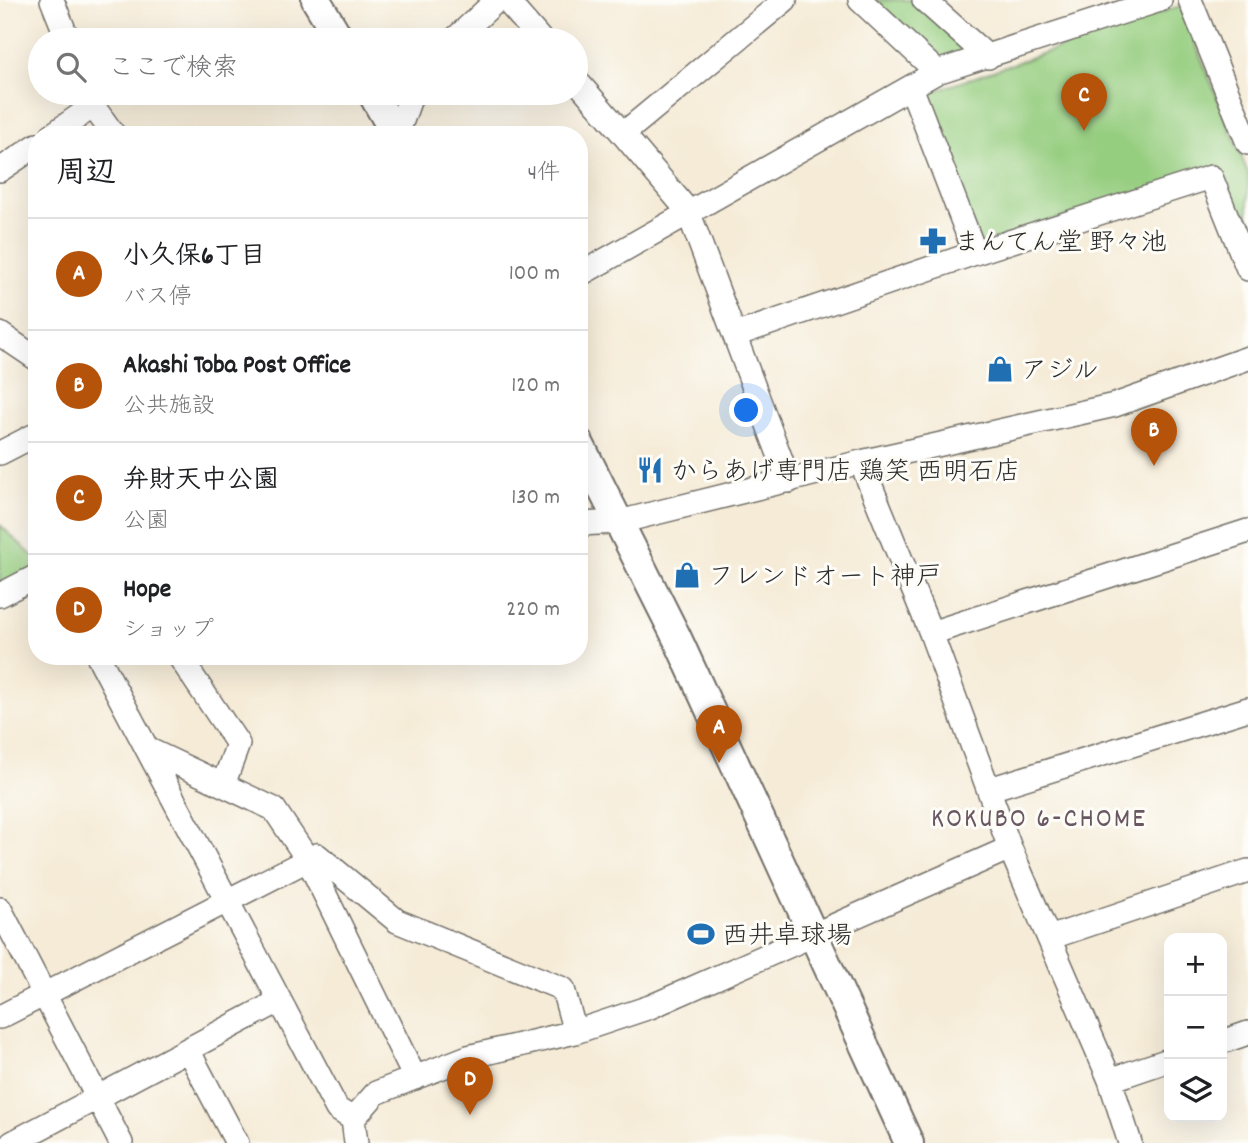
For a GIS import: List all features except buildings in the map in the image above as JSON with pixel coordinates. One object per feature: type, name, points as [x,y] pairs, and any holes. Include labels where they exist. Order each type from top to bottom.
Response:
[{"type":"street","points":[[52,0],[63,28]]},
{"type":"street","points":[[316,0],[333,28]]},
{"type":"street","points":[[467,28],[497,0]]},
{"type":"street","points":[[506,0],[530,28]]},
{"type":"street","points":[[623,134],[785,0]]},
{"type":"street","points":[[860,0],[937,72]]},
{"type":"street","points":[[924,0],[988,57]]},
{"type":"street","points":[[588,270],[937,72],[1160,0]]},
{"type":"street","points":[[1190,0],[1248,143]]},
{"type":"street","points":[[911,87],[975,253]]},
{"type":"street","points":[[588,94],[688,211],[789,481]]},
{"type":"street","points":[[62,126],[85,105]]},
{"type":"street","points":[[94,105],[108,126]]},
{"type":"street","points":[[379,105],[391,126]]},
{"type":"street","points":[[399,126],[407,105]]},
{"type":"street","points":[[0,170],[28,151]]},
{"type":"street","points":[[734,335],[1211,177],[1248,269]]},
{"type":"street","points":[[0,334],[28,353]]},
{"type":"street","points":[[588,524],[619,522],[860,462],[1115,405],[1248,358]]},
{"type":"street","points":[[0,453],[28,439]]},
{"type":"street","points":[[588,461],[815,935],[909,1143]]},
{"type":"street","points":[[860,462],[931,633],[1010,848],[1110,1080],[1130,1143]]},
{"type":"street","points":[[931,633],[1248,531]]},
{"type":"street","points":[[0,595],[28,581]]},
{"type":"street","points":[[103,665],[337,1109],[353,1119]]},
{"type":"street","points":[[185,665],[238,744],[223,785]]},
{"type":"street","points":[[990,789],[1248,709]]},
{"type":"street","points":[[146,749],[274,809],[308,860],[415,1078]]},
{"type":"street","points":[[356,1143],[353,1119],[376,1093],[468,1057],[575,1032],[650,1007],[1010,848]]},
{"type":"street","points":[[0,1017],[317,855],[397,921],[563,989],[575,1032]]},
{"type":"street","points":[[1049,938],[1248,871]]},
{"type":"street","points":[[0,909],[121,1143]]},
{"type":"street","points":[[12,1143],[279,1001]]},
{"type":"street","points":[[1227,1040],[1248,1033]]},
{"type":"street","points":[[188,1050],[237,1143]]},
{"type":"street","points":[[1110,1080],[1164,1062]]},
{"type":"green space","points":[[874,0],[914,0],[970,51],[940,59]]},
{"type":"green space","points":[[1180,6],[1248,173],[1248,240],[1218,167],[980,244],[923,95]]},
{"type":"green space","points":[[0,525],[28,551],[28,573],[0,588]]},
{"type":"place","name":"弁財天中公園","points":[[1084,131]]},
{"type":"place","name":"まんてん堂 野々池","points":[[933,241]]},
{"type":"place","name":"アジル","points":[[1000,369]]},
{"type":"place","name":"Akashi Toba Post Office","points":[[1154,466]]},
{"type":"place","name":"からあげ専門店 鶏笑 西明石店","points":[[650,470]]},
{"type":"place","name":"フレンドオート神戸","points":[[687,575]]},
{"type":"place","name":"小久保6丁目","points":[[719,763]]},
{"type":"place","name":"西井卓球場","points":[[701,934]]},
{"type":"place","name":"Hope","points":[[470,1115]]},
{"type":"district","name":"KOKUBO 6-CHOME","points":[[1039,816]]}]
